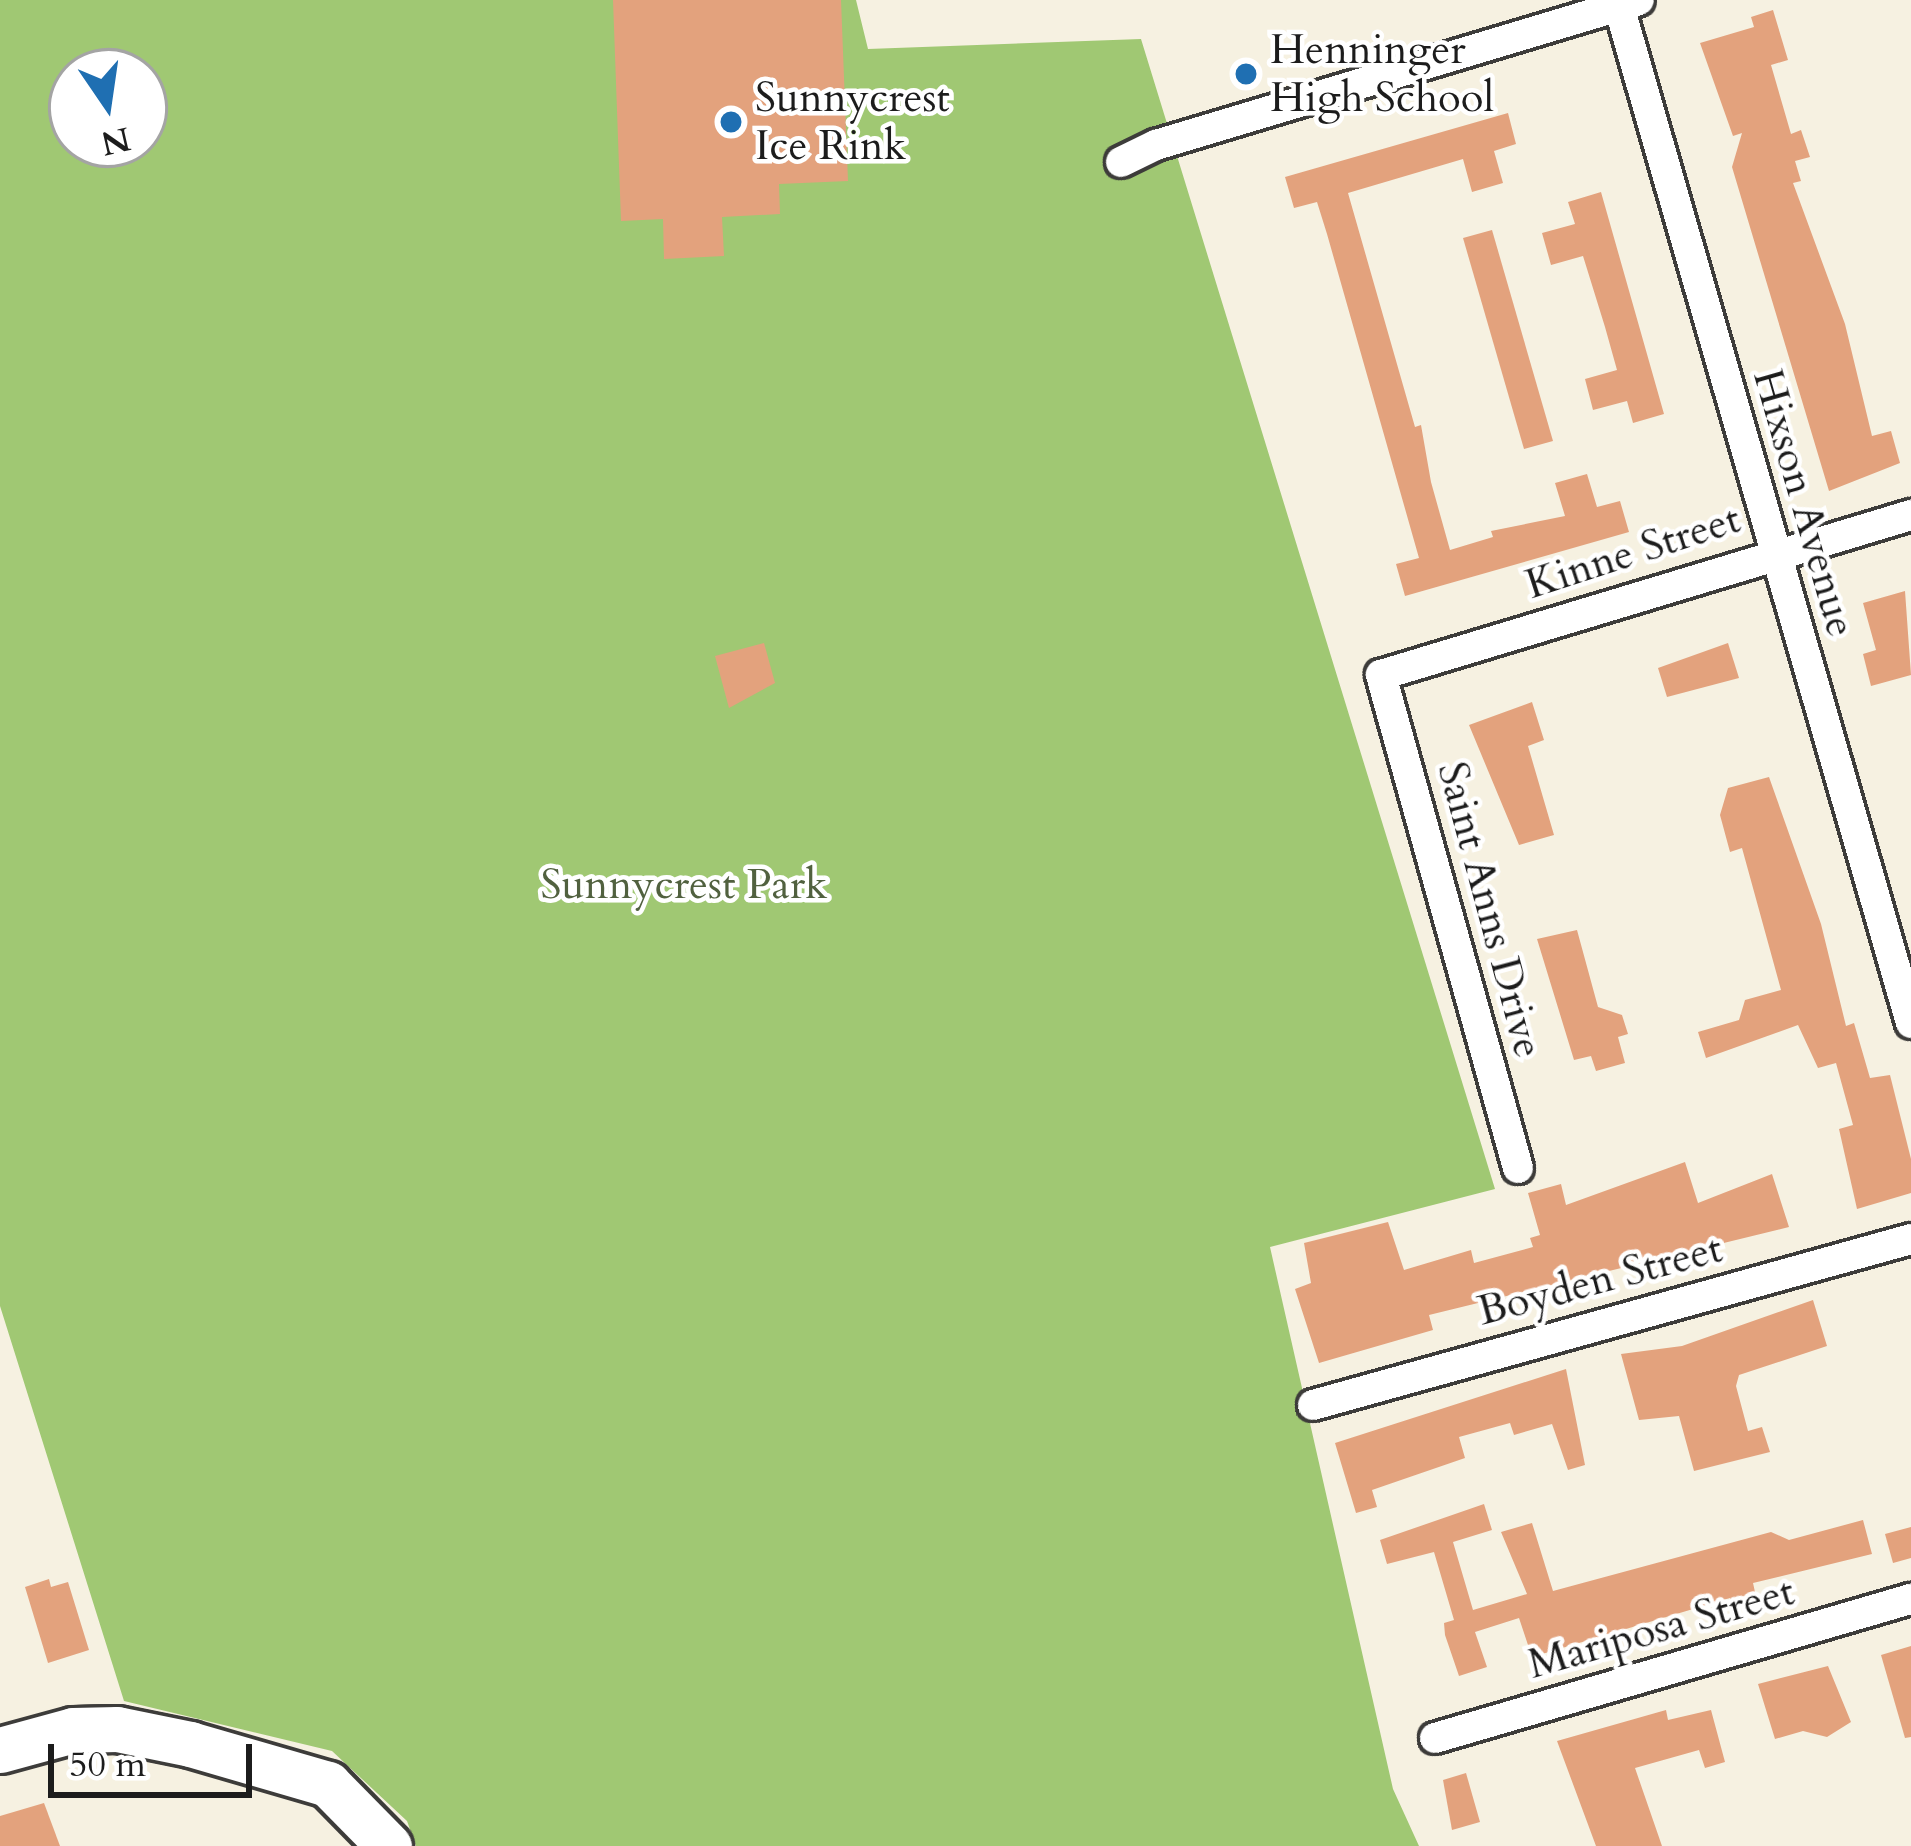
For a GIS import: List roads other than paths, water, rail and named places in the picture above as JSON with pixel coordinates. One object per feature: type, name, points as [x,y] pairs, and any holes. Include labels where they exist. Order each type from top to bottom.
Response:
[{"type":"street","points":[[1121,162],[1629,3]]},
{"type":"street","name":"Hixson Avenue","points":[[1629,3],[1775,551],[1911,1023]]},
{"type":"street","name":"Kinne Street","points":[[1381,675],[1775,551],[1911,515]]},
{"type":"street","name":"Saint Anns Drive","points":[[1381,675],[1518,1168]]},
{"type":"street","name":"Boyden Street","points":[[1312,1406],[1911,1239]]},
{"type":"street","name":"Mariposa Street","points":[[1435,1738],[1911,1599]]},
{"type":"street","points":[[0,1750],[73,1730],[118,1729],[190,1744],[328,1784],[389,1846]]},
{"type":"place","name":"Henninger High School","points":[[1246,74]]},
{"type":"place","name":"Sunnycrest Ice Rink","points":[[731,122]]},
{"type":"park label","name":"Sunnycrest Park","points":[[684,885]]}]
